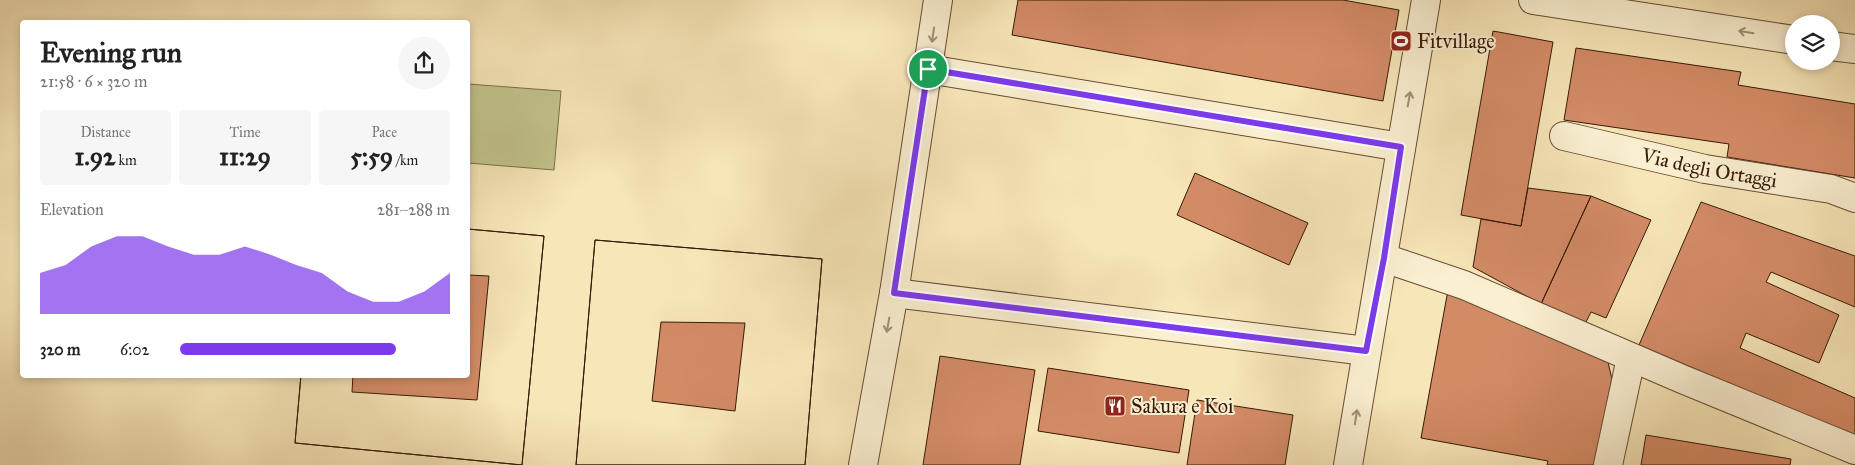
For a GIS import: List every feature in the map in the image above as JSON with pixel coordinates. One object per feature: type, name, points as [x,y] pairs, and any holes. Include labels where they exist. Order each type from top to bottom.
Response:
[{"type":"street","points":[[863,465],[894,293],[938,0]]},
{"type":"street","points":[[1348,465],[1426,0]]},
{"type":"street","points":[[1533,0],[1785,39]]},
{"type":"street","points":[[1840,47],[1855,49]]},
{"type":"street","points":[[928,69],[1401,147]]},
{"type":"street","name":"Via degli Ortaggi","points":[[1564,136],[1705,169],[1831,189],[1855,198]]},
{"type":"street","points":[[1384,258],[1464,285],[1632,358],[1855,450]]},
{"type":"street","points":[[894,293],[1366,351]]},
{"type":"street","points":[[1608,465],[1632,358]]},
{"type":"green space","points":[[470,84],[561,91],[554,170],[470,163]]},
{"type":"building","points":[[1018,0],[1343,0],[1399,10],[1383,101],[1012,35]]},
{"type":"building","points":[[1493,31],[1553,42],[1521,226],[1461,215]]},
{"type":"building","points":[[1576,48],[1741,72],[1738,85],[1855,104],[1855,178],[1727,157],[1729,144],[1564,120]]},
{"type":"building","points":[[1195,173],[1308,223],[1289,265],[1177,215]]},
{"type":"building","points":[[1528,188],[1591,196],[1541,304],[1473,267],[1481,219],[1521,226]]},
{"type":"building","points":[[1591,196],[1651,220],[1606,318],[1591,312],[1586,322],[1541,304]]},
{"type":"building","points":[[1701,202],[1855,256],[1855,307],[1771,272],[1766,282],[1839,315],[1819,363],[1746,333],[1740,348],[1855,398],[1855,437],[1639,345]]},
{"type":"building","points":[[470,229],[544,236],[522,465],[295,443],[301,378],[353,378],[352,392],[477,400],[489,276],[470,275]]},
{"type":"building","points":[[470,229],[544,236],[522,465],[295,443],[301,378],[470,378]]},
{"type":"building","points":[[595,240],[822,259],[805,465],[576,465]],"holes":[[[661,322],[745,323],[735,411],[652,401]]]},
{"type":"building","points":[[595,240],[822,259],[805,465],[576,465]]},
{"type":"building","points":[[1448,290],[1606,354],[1612,379],[1597,465],[1547,465],[1548,461],[1421,438]]},
{"type":"building","points":[[940,356],[1035,370],[1020,465],[923,465]]},
{"type":"building","points":[[1048,368],[1189,390],[1179,453],[1038,431]]},
{"type":"building","points":[[1197,400],[1293,415],[1285,465],[1187,465]]},
{"type":"building","points":[[1646,435],[1791,459],[1790,465],[1641,465]]},
{"type":"place","name":"Fitvillage","points":[[1401,41]]},
{"type":"place","name":"Sakura e Koi","points":[[1115,406]]},
{"type":"route","points":[[928,69],[1401,147],[1384,258],[1366,351],[894,293],[928,69]]}]
